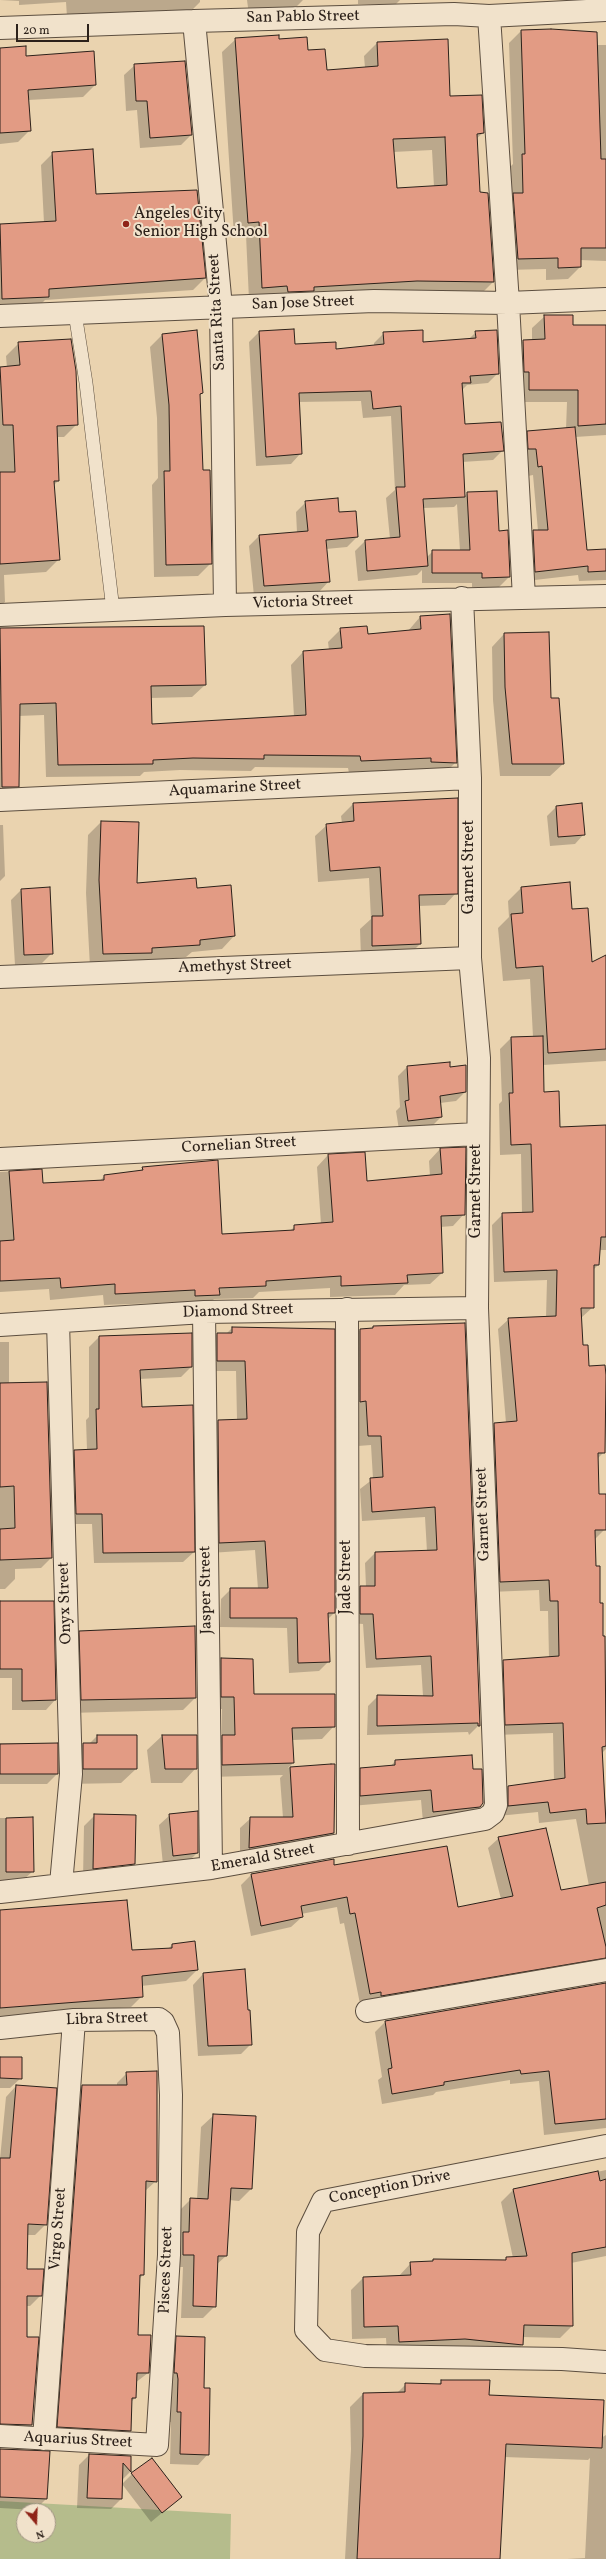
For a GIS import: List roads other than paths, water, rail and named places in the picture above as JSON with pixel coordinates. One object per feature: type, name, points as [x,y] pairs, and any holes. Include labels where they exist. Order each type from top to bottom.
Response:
[{"type":"street","name":"San Pablo Street","points":[[0,28],[454,14],[489,16],[606,10]]},
{"type":"street","points":[[489,16],[508,303],[524,598]]},
{"type":"street","name":"Santa Rita Street","points":[[194,21],[221,307],[225,605]]},
{"type":"street","name":"San Jose Street","points":[[0,316],[374,301],[508,303],[606,299]]},
{"type":"street","name":"Victoria Street","points":[[0,615],[225,605],[462,598],[606,596]]},
{"type":"street","name":"Garnet Street","points":[[462,598],[470,778],[470,958],[479,1058],[476,1308],[494,1783]]},
{"type":"street","name":"Aquamarine Street","points":[[0,800],[470,778]]},
{"type":"street","name":"Amethyst Street","points":[[0,977],[470,958]]},
{"type":"street","name":"Cornelian Street","points":[[0,1159],[477,1134]]},
{"type":"street","name":"Diamond Street","points":[[0,1325],[204,1312],[476,1308]]},
{"type":"street","name":"Jade Street","points":[[347,1309],[348,1844]]},
{"type":"street","name":"Jasper Street","points":[[204,1312],[211,1868]]},
{"type":"street","name":"Onyx Street","points":[[58,1322],[71,1774],[61,1884]]},
{"type":"street","name":"Emerald Street","points":[[0,1892],[211,1868],[485,1819],[493,1813],[496,1805],[494,1783]]},
{"type":"street","points":[[367,2011],[606,1970]]},
{"type":"street","name":"Libra Street","points":[[0,2028],[74,2020],[151,2018],[163,2022],[168,2033],[171,2095]]},
{"type":"street","name":"Virgo Street","points":[[44,2439],[74,2020]]},
{"type":"street","name":"Pisces Street","points":[[157,2445],[169,2255],[171,2095]]},
{"type":"street","name":"Conception Drive","points":[[606,2146],[323,2201],[308,2232],[306,2330],[325,2350],[365,2356],[562,2359],[606,2362]]},
{"type":"street","name":"Aquarius Street","points":[[0,2436],[157,2445]]},
{"type":"lane","points":[[75,313],[86,383],[113,610]]},
{"type":"place","name":"Angeles City Senior High School","points":[[126,224]]}]
